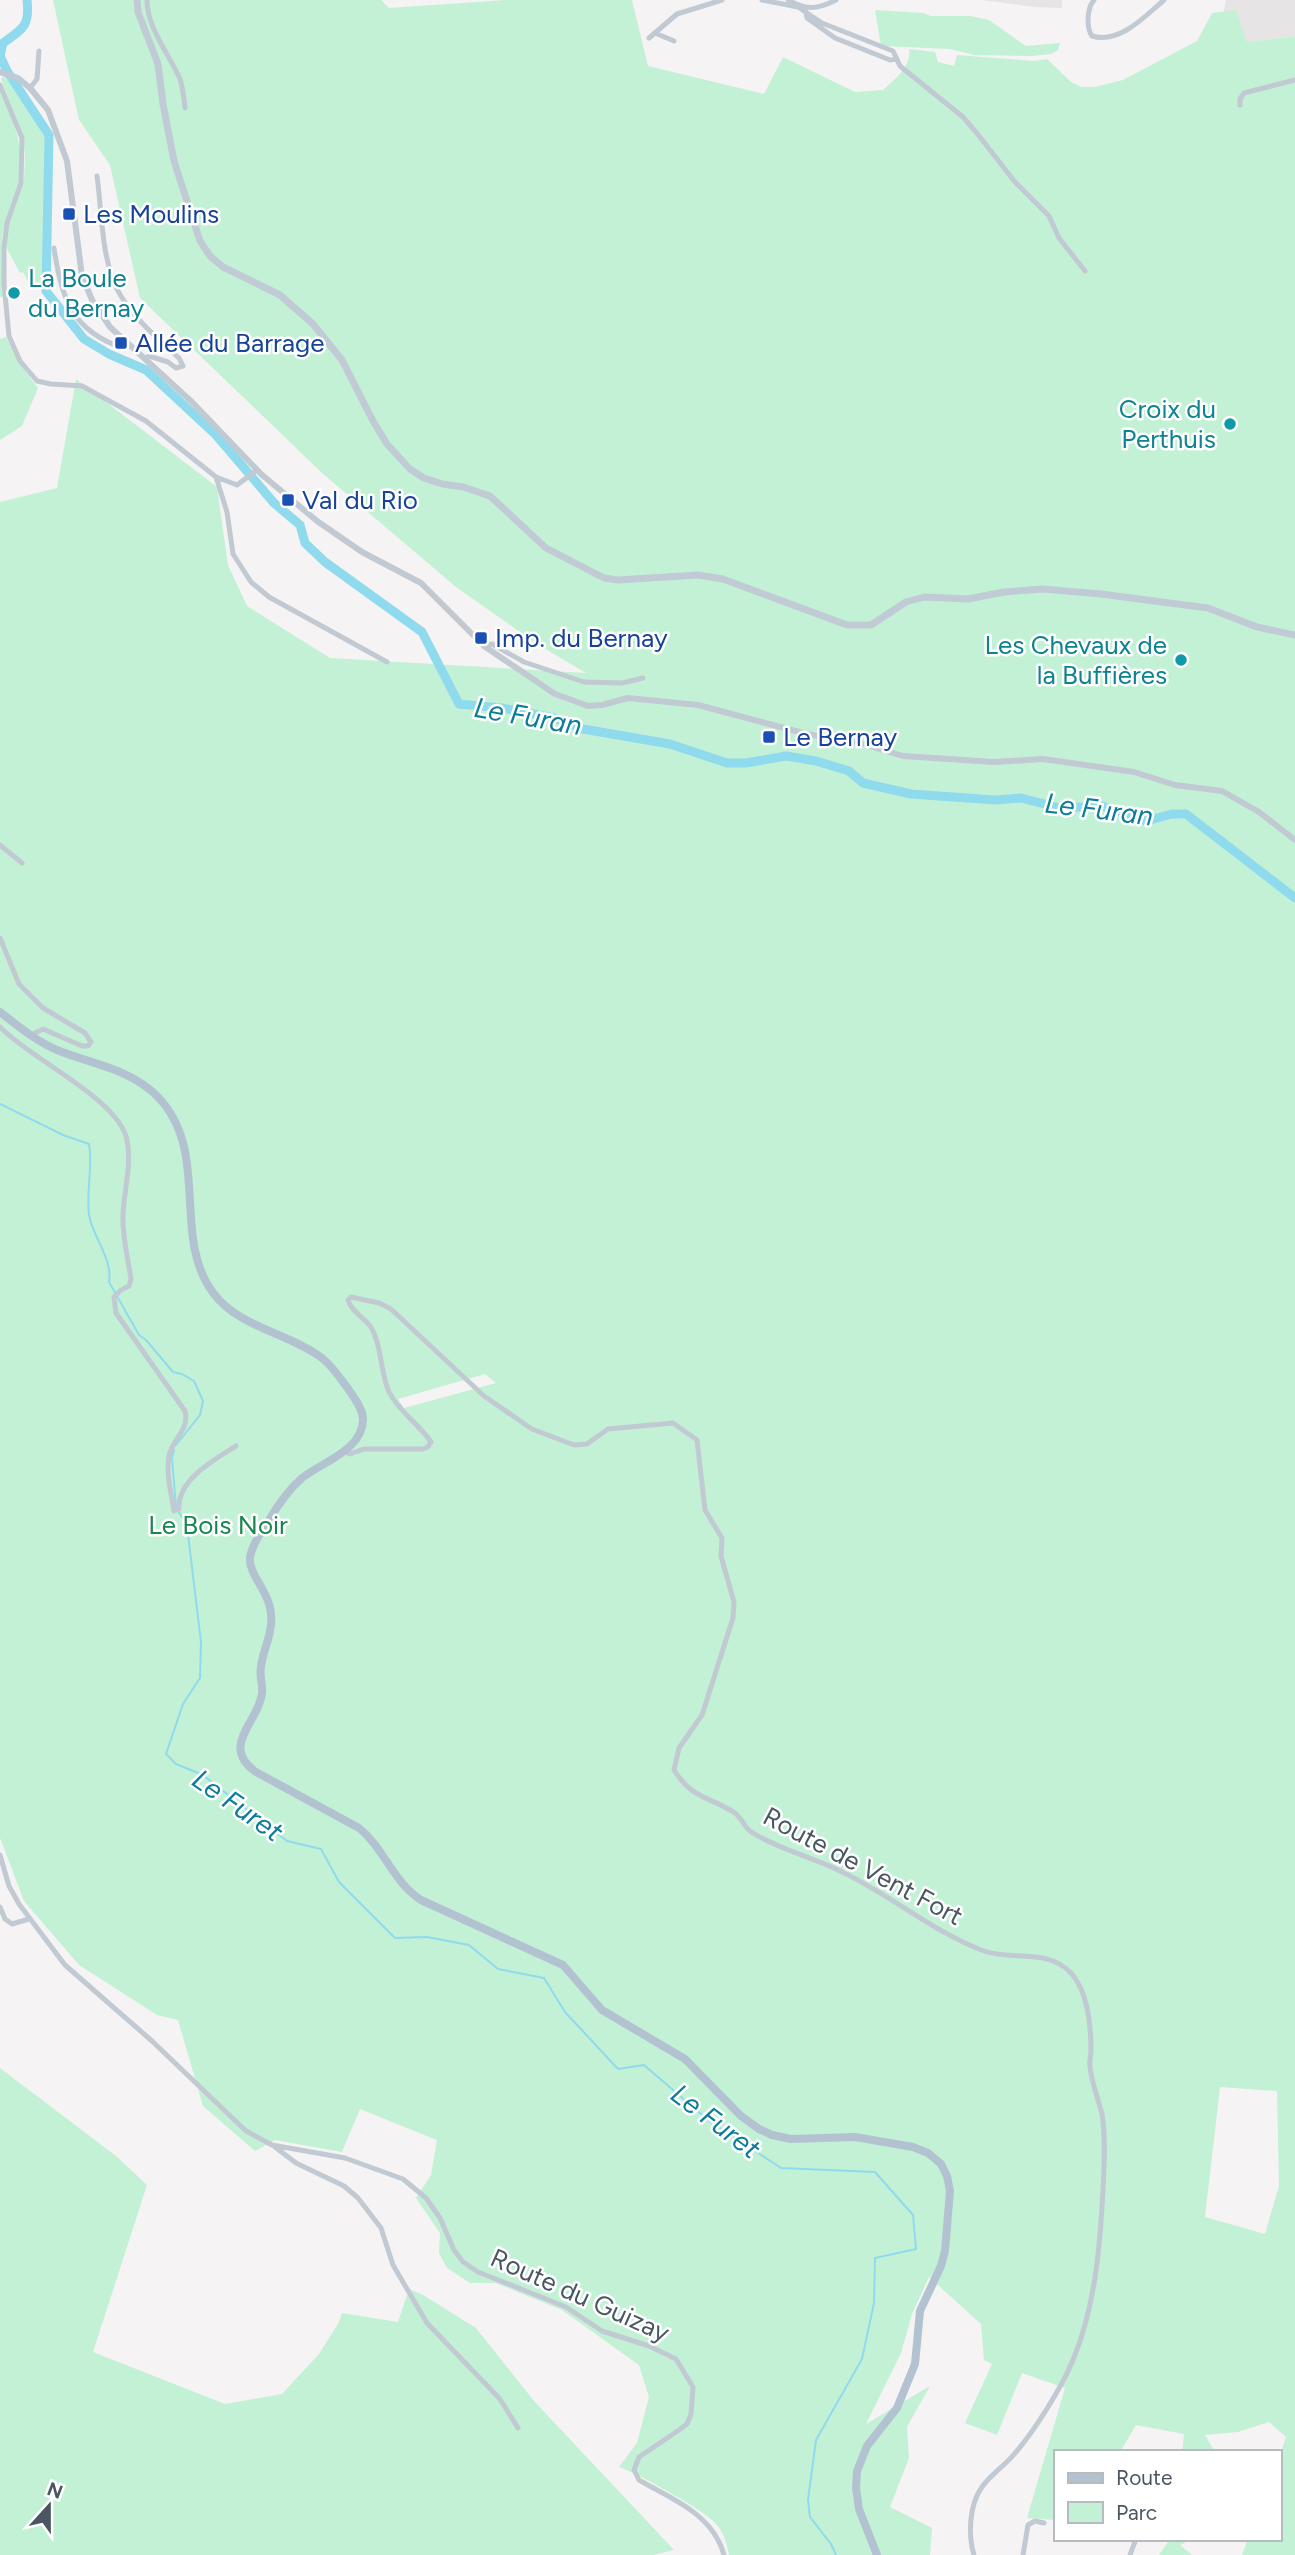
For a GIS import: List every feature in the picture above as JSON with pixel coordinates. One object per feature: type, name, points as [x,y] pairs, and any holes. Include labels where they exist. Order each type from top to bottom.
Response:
[{"type":"main road","points":[[137,0],[138,12],[158,65],[163,104],[178,174],[193,225],[210,256],[237,275],[280,295],[313,324],[342,360],[387,444],[410,469],[433,481],[490,496],[556,554],[604,578],[618,580],[698,575],[723,579],[858,627],[881,621],[906,601],[925,597],[968,599],[1004,592],[1042,589],[1208,608],[1256,626],[1295,635]]},
{"type":"main road","points":[[0,1012],[54,1049],[127,1075],[149,1089],[164,1104],[180,1129],[185,1148],[195,1250],[207,1285],[232,1312],[313,1352],[331,1367],[361,1410],[363,1422],[355,1441],[292,1487],[268,1521],[251,1553],[250,1564],[269,1600],[272,1621],[260,1670],[261,1697],[241,1742],[241,1754],[246,1764],[359,1828],[372,1839],[393,1874],[421,1900],[562,1965],[602,2010],[685,2059],[741,2116],[759,2129],[791,2139],[855,2137],[913,2147],[936,2159],[944,2170],[950,2191],[945,2251],[942,2266],[920,2311],[915,2364],[897,2408],[867,2446],[857,2471],[859,2509],[877,2555]]},
{"type":"street","points":[[147,0],[147,8],[159,40],[180,81],[185,107]]},
{"type":"street","points":[[649,38],[677,14],[722,0]]},
{"type":"street","points":[[762,0],[820,8],[836,0]]},
{"type":"street","points":[[788,0],[822,23],[893,51],[900,66],[962,117],[976,132],[1015,182],[1049,216],[1059,238],[1085,271]]},
{"type":"street","points":[[1094,0],[1090,5],[1089,32],[1092,36],[1102,38],[1135,25],[1164,0]]},
{"type":"street","points":[[806,12],[807,18],[835,38],[890,60],[897,59]]},
{"type":"street","points":[[655,33],[674,41]]},
{"type":"street","points":[[30,88],[37,79],[39,51]]},
{"type":"street","points":[[890,60],[893,69]]},
{"type":"street","points":[[1,72],[11,75],[30,88],[48,110],[67,161],[80,262],[88,290],[99,311],[129,346],[208,417],[256,471],[317,521],[350,545],[421,583],[484,646],[555,694],[581,705],[595,707],[628,698],[713,708],[807,734],[863,744],[903,757],[994,762],[1043,759],[1134,772],[1175,785],[1222,792],[1259,812],[1295,840]]},
{"type":"street","points":[[1240,105],[1244,93],[1295,80]]},
{"type":"street","points":[[0,85],[22,138],[21,183],[7,223],[4,247],[9,336],[20,362],[37,381],[82,386],[146,421],[216,477],[237,485],[256,471]]},
{"type":"street","points":[[97,176],[107,254],[118,291],[138,317],[179,358],[183,366],[176,368],[168,362],[149,356],[145,359]]},
{"type":"street","points":[[54,248],[63,294],[75,317],[93,335],[109,344],[123,348],[129,346]]},
{"type":"street","points":[[216,477],[227,512],[233,554],[251,582],[269,597],[387,662]]},
{"type":"street","points":[[484,646],[492,644],[524,662],[584,682],[622,683],[643,678]]},
{"type":"street","points":[[0,845],[22,863]]},
{"type":"street","points":[[0,938],[19,984],[43,1009],[85,1033],[91,1042],[88,1046],[82,1046],[43,1029],[31,1035]]},
{"type":"street","points":[[0,1027],[14,1041],[99,1101],[117,1118],[123,1128],[130,1160],[123,1219],[131,1279],[129,1286],[116,1295],[116,1312],[184,1407],[185,1426],[173,1444],[169,1459],[168,1480],[176,1510],[186,1486],[215,1458],[236,1446]]},
{"type":"street","name":"Route de Vent Fort","points":[[344,1451],[350,1454],[364,1449],[423,1449],[428,1447],[430,1442],[391,1395],[381,1368],[376,1337],[371,1326],[350,1305],[348,1300],[351,1297],[379,1303],[391,1309],[484,1395],[532,1429],[574,1445],[587,1444],[608,1429],[673,1423],[697,1440],[705,1510],[722,1538],[721,1556],[734,1610],[702,1714],[679,1748],[674,1770],[684,1786],[736,1814],[751,1832],[844,1872],[951,1937],[1002,1955],[1026,1954],[1061,1964],[1072,1974],[1080,1987],[1089,2029],[1089,2064],[1102,2116],[1104,2160],[1097,2269],[1083,2334],[1072,2363],[1016,2452],[981,2488],[975,2502],[971,2527],[974,2555]]},
{"type":"street","name":"Route du Guizay","points":[[0,1855],[9,1886],[29,1920],[65,1965],[152,2041],[246,2131],[272,2145],[345,2158],[403,2179],[426,2199],[440,2218],[454,2250],[463,2262],[478,2272],[566,2307],[602,2331],[649,2346],[676,2359],[693,2387],[691,2414],[687,2424],[639,2457],[634,2470],[639,2480],[698,2514],[722,2545],[724,2555]]},
{"type":"street","points":[[0,1907],[5,1919],[12,1924],[29,1920]]},
{"type":"street","points":[[272,2145],[296,2162],[344,2186],[358,2198],[381,2228],[393,2265],[427,2323],[500,2399],[518,2428]]},
{"type":"street","points":[[1023,2555],[1028,2525],[1035,2521],[1044,2523]]},
{"type":"shaded area","points":[[982,0],[1062,0],[1062,8],[1035,7]]},
{"type":"shaded area","points":[[1226,0],[1295,0],[1295,36],[1247,42],[1218,37]]},
{"type":"green space","name":"Le Bois Noir","points":[[53,0],[381,0],[389,8],[506,0],[632,0],[648,66],[764,94],[783,57],[855,92],[883,90],[905,67],[909,49],[935,52],[938,62],[954,66],[957,55],[1034,61],[1047,59],[1071,82],[1081,87],[1095,87],[1123,80],[1197,41],[1212,13],[1236,10],[1247,42],[1295,36],[1295,2555],[1242,2555],[1247,2541],[1281,2541],[1281,2452],[1286,2437],[1269,2422],[1238,2432],[1205,2435],[1214,2450],[1182,2450],[1184,2434],[1136,2425],[1121,2450],[1054,2450],[1054,2520],[1027,2518],[1065,2388],[1022,2373],[997,2435],[965,2423],[992,2364],[984,2360],[981,2324],[929,2277],[912,2314],[901,2353],[866,2424],[930,2386],[907,2427],[909,2458],[890,2507],[932,2528],[930,2555],[729,2555],[722,2532],[711,2519],[671,2493],[619,2467],[637,2443],[649,2397],[639,2365],[562,2310],[496,2283],[470,2283],[447,2268],[439,2253],[440,2233],[416,2198],[431,2175],[437,2140],[360,2109],[342,2152],[275,2140],[255,2151],[203,2106],[178,2020],[157,2015],[79,1965],[24,1901],[0,1838],[0,502],[57,488],[76,379],[217,487],[228,565],[247,606],[330,658],[586,673],[537,644],[456,587],[322,473],[140,298],[110,165],[79,120]],"holes":[[[485,1374],[496,1383],[404,1408],[398,1399]],[[1220,2087],[1277,2091],[1279,2186],[1265,2234],[1205,2217]]]},
{"type":"green space","points":[[875,10],[923,13],[931,16],[970,16],[989,20],[1026,46],[1060,43],[1058,50],[1051,54],[1032,56],[975,55],[950,49],[881,46]]},
{"type":"green space","points":[[4,76],[47,138],[44,285],[32,289],[5,245],[7,228],[24,180],[25,154],[23,137],[1,79]]},
{"type":"green space","points":[[0,89],[14,124],[21,160],[19,185],[3,231],[1,256],[4,297],[0,297]]},
{"type":"green space","points":[[6,337],[20,364],[38,388],[22,426],[0,440],[0,339]]},
{"type":"green space","points":[[0,2068],[116,2156],[147,2185],[93,2352],[225,2404],[282,2394],[319,2354],[342,2313],[398,2322],[409,2289],[476,2328],[534,2401],[674,2550],[653,2555],[0,2555]]},
{"type":"green space","points":[[1169,2541],[1189,2541],[1180,2545],[1192,2555],[1159,2555]]},
{"type":"waterway","name":"Le Furan","points":[[27,0],[24,26],[3,43],[0,56],[49,135],[46,291],[84,339],[109,354],[146,370],[216,435],[274,503],[300,525],[305,543],[325,562],[422,632],[459,704],[502,708],[554,718],[583,729],[670,744],[727,763],[746,763],[786,756],[816,761],[849,771],[863,783],[911,794],[995,800],[1021,798],[1060,808],[1102,806],[1146,821],[1172,814],[1186,814],[1295,898]]},
{"type":"waterway","name":"Le Furet","points":[[0,1104],[63,1135],[89,1144],[89,1215],[108,1265],[109,1282],[139,1335],[173,1372],[194,1381],[203,1401],[200,1415],[176,1445]]},
{"type":"waterway","name":"Le Furet","points":[[174,1450],[172,1458],[176,1507]]},
{"type":"waterway","name":"Le Furet","points":[[179,1512],[187,1526],[201,1642],[200,1678],[183,1704],[166,1754],[176,1764],[203,1775],[287,1841],[321,1849],[339,1882],[395,1938],[427,1937],[469,1945],[498,1969],[544,1978],[565,2012],[618,2069],[644,2065],[708,2120],[781,2168],[875,2172],[913,2215],[916,2249],[875,2258],[874,2303],[862,2359],[816,2440],[808,2500],[810,2517],[836,2555]]},
{"type":"place","name":"Les Moulins","points":[[69,214]]},
{"type":"place","name":"La Boule du Bernay","points":[[14,293]]},
{"type":"place","name":"Allée du Barrage","points":[[121,343]]},
{"type":"place","name":"Croix du Perthuis","points":[[1230,424]]},
{"type":"place","name":"Val du Rio","points":[[288,500]]},
{"type":"place","name":"Imp. du Bernay","points":[[481,638]]},
{"type":"place","name":"Les Chevaux de la Buffières","points":[[1181,660]]},
{"type":"place","name":"Le Bernay","points":[[769,737]]}]
